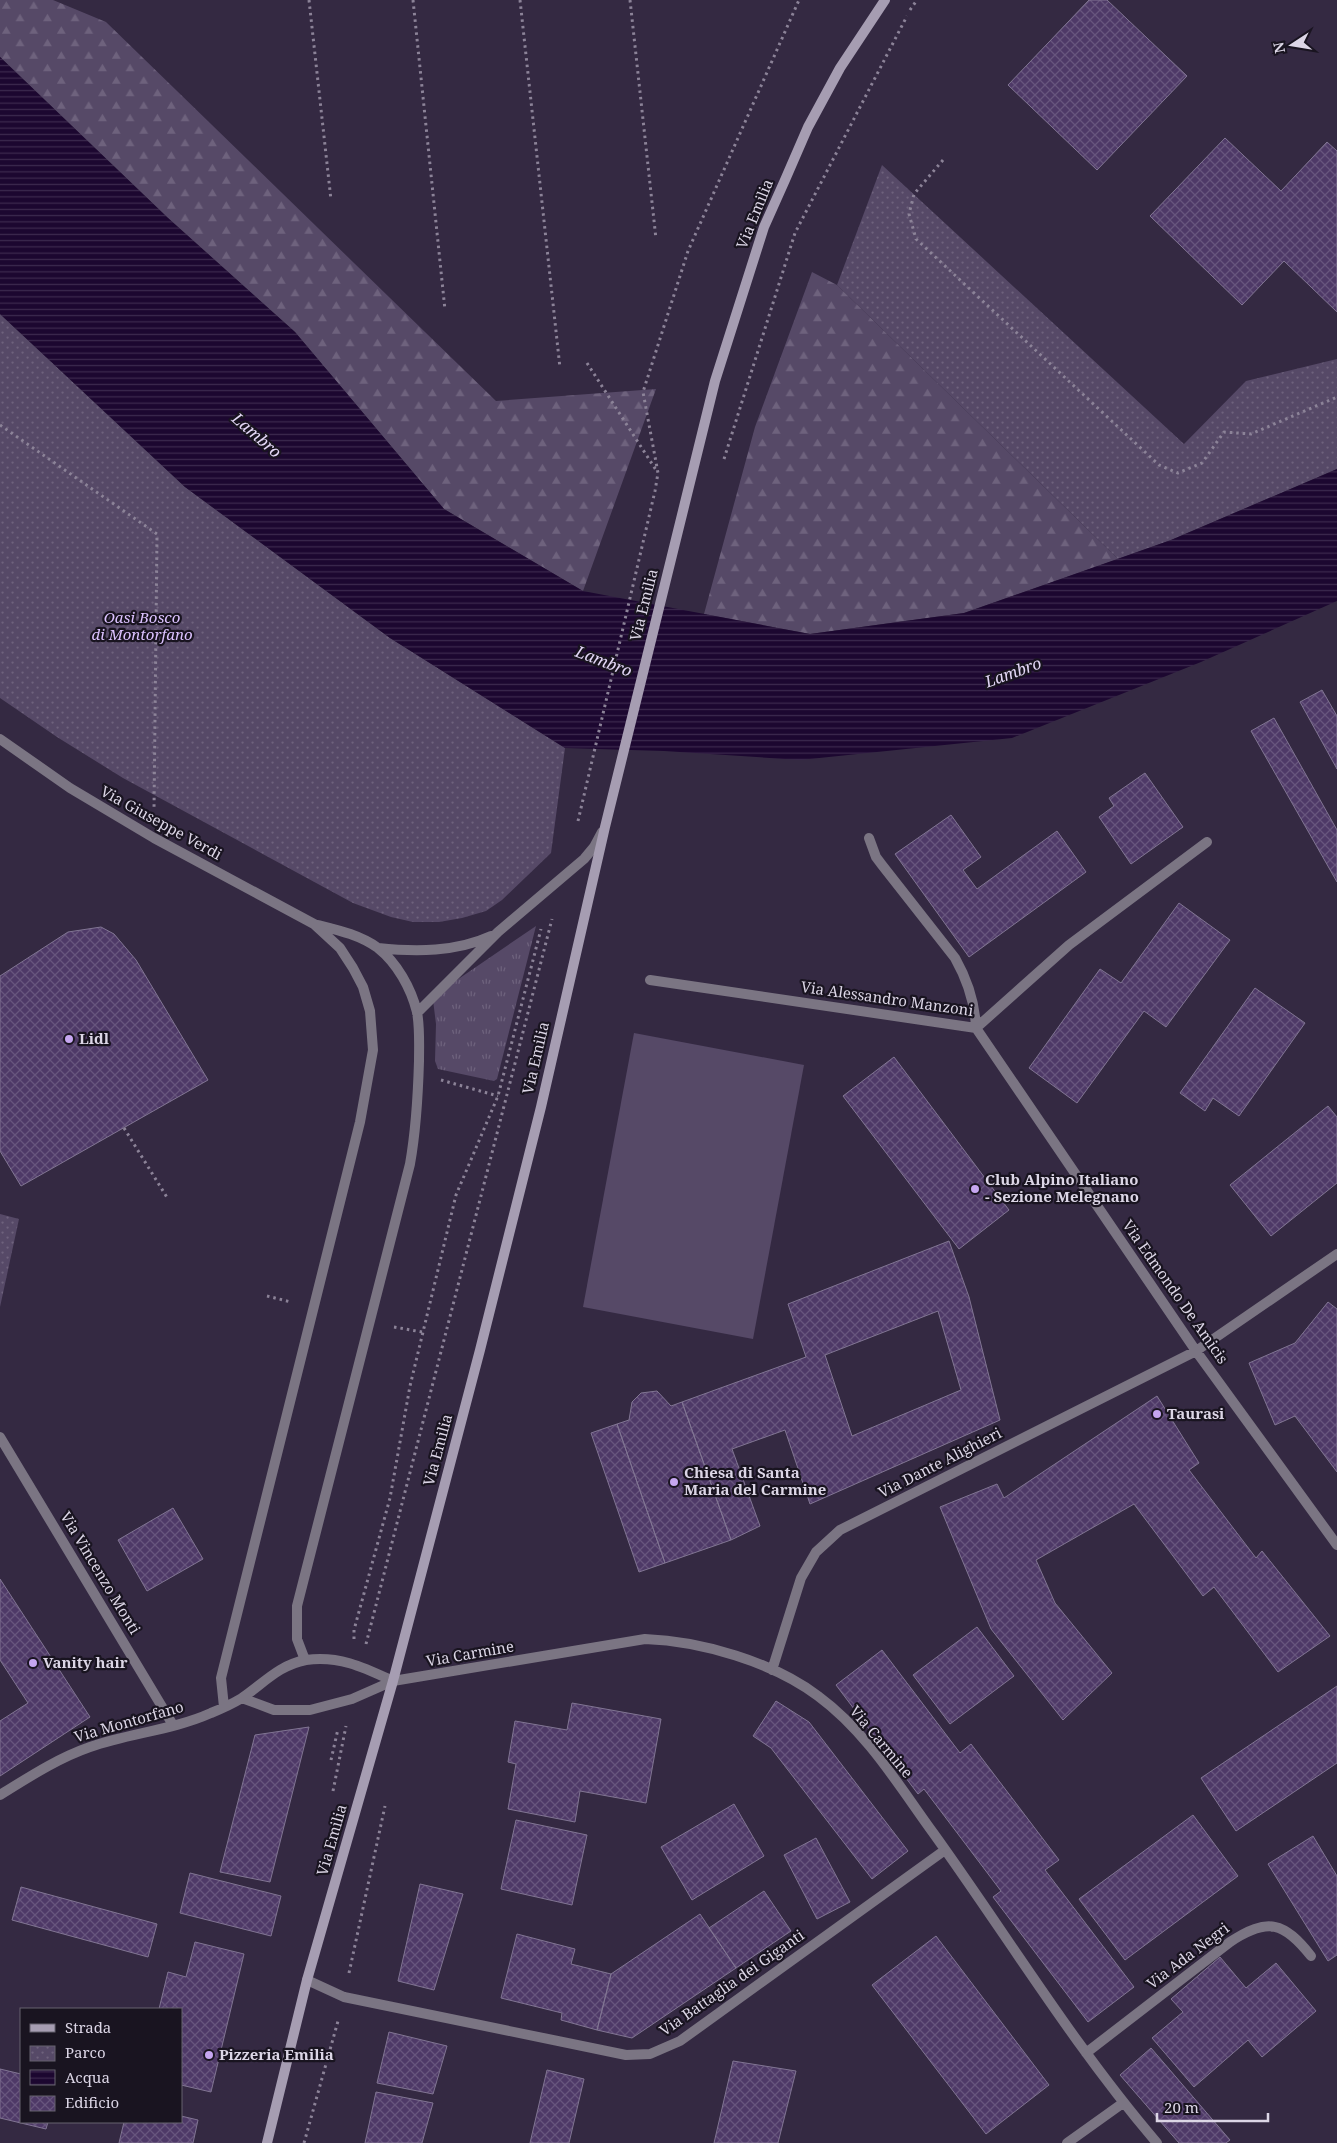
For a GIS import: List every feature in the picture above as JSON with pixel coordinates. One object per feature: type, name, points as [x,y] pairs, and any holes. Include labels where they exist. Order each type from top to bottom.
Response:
[{"type":"street","name":"Via Emilia","points":[[267,2143],[307,1980],[393,1681],[541,1107],[604,827],[715,381],[764,227],[808,127],[840,68],[885,0]]},
{"type":"street","name":"Via Giuseppe Verdi","points":[[0,739],[70,788],[154,838],[314,924]]},
{"type":"street","points":[[417,1013],[498,932],[584,859],[594,847],[604,827]]},
{"type":"street","points":[[869,838],[876,857],[955,958],[963,972],[974,1000],[976,1028]]},
{"type":"street","name":"Via Alessandro Manzoni","points":[[650,980],[976,1028],[1062,951],[1206,842]]},
{"type":"street","points":[[305,1660],[297,1639],[297,1606],[413,1149],[419,1078],[417,1013],[412,996],[393,963],[378,948],[356,936],[314,924]]},
{"type":"street","points":[[224,1707],[222,1678],[360,1122],[373,1050],[370,1011],[363,987],[340,948],[314,924]]},
{"type":"street","points":[[378,948],[419,951],[457,947],[478,942],[498,932]]},
{"type":"street","name":"Via Edmondo De Amicis","points":[[976,1028],[1196,1351],[1337,1545]]},
{"type":"street","name":"Via Dante Alighieri","points":[[772,1670],[801,1578],[816,1552],[840,1530],[1196,1351],[1337,1254]]},
{"type":"street","name":"Via Vincenzo Monti","points":[[0,1437],[173,1725]]},
{"type":"street","name":"Via Carmine","points":[[242,1698],[274,1710],[310,1710],[344,1702],[393,1681],[645,1639],[672,1640],[703,1646],[772,1670],[807,1688],[844,1718],[871,1748],[945,1850],[1122,2103],[1157,2143]]},
{"type":"street","name":"Via Montorfano","points":[[0,1795],[65,1757],[90,1746],[210,1714],[242,1698],[273,1673],[288,1665],[305,1660],[326,1658],[354,1664],[393,1681]]},
{"type":"street","name":"Via Battaglia dei Giganti","points":[[307,1980],[344,1997],[626,2055],[650,2054],[680,2041],[945,1850]]},
{"type":"street","name":"Via Ada Negri","points":[[1086,2053],[1230,1942],[1253,1929],[1264,1926],[1287,1931],[1300,1942],[1311,1956]]},
{"type":"street","points":[[1067,2143],[1122,2103]]},
{"type":"path","points":[[309,0],[331,200]]},
{"type":"path","points":[[413,0],[445,310]]},
{"type":"path","points":[[520,0],[560,368]]},
{"type":"path","points":[[630,0],[656,239]]},
{"type":"path","points":[[579,819],[643,549],[658,472],[643,392],[688,252],[799,0]]},
{"type":"path","points":[[723,460],[795,233],[917,0]]},
{"type":"path","points":[[943,160],[914,194],[908,214],[916,239],[1159,465],[1178,473],[1202,464],[1224,432],[1251,434],[1337,397]]},
{"type":"path","points":[[587,363],[658,472]]},
{"type":"path","points":[[0,425],[157,534],[154,838]]},
{"type":"path","points":[[389,1556],[554,913]]},
{"type":"path","points":[[354,1664],[354,1630],[390,1498],[410,1386],[456,1196],[498,1096],[541,921]]},
{"type":"path","points":[[124,1128],[168,1199]]},
{"type":"path","points":[[331,1760],[344,1702]]},
{"type":"green space","points":[[0,0],[53,0],[106,22],[496,401],[656,389],[583,591],[444,509],[295,332],[168,218],[0,57]]},
{"type":"green space","points":[[882,165],[1184,444],[1246,381],[1337,359],[1337,469],[1171,540],[1118,559],[837,285]]},
{"type":"green space","points":[[812,272],[837,285],[1118,559],[964,613],[810,634],[704,614],[755,427]]},
{"type":"green space","name":"Oasi Bosco di Montorfano","points":[[0,314],[185,487],[390,638],[565,748],[551,853],[502,900],[486,911],[439,922],[413,922],[391,917],[353,903],[123,778],[57,737],[0,698]]},
{"type":"green space","points":[[536,926],[497,1079],[494,1081],[438,1069],[435,1061],[436,1024],[433,1000],[454,982]]},
{"type":"green space","points":[[634,1033],[804,1065],[753,1339],[583,1307]]},
{"type":"green space","points":[[0,1214],[19,1219],[0,1307]]},
{"type":"water","name":"Lambro","points":[[0,57],[168,218],[295,332],[444,509],[583,591],[810,634],[964,613],[1171,540],[1337,469],[1337,601],[1201,662],[1012,738],[800,760],[664,751],[565,748],[390,638],[185,487],[0,314]]},
{"type":"building","points":[[1089,0],[1107,0],[1187,76],[1097,170],[1008,85]]},
{"type":"building","points":[[1225,138],[1281,191],[1327,142],[1337,151],[1337,312],[1284,261],[1242,305],[1150,216]]},
{"type":"building","points":[[1322,690],[1337,716],[1337,769],[1300,702]]},
{"type":"building","points":[[1274,718],[1337,830],[1337,882],[1251,731]]},
{"type":"building","points":[[1145,773],[1183,827],[1131,864],[1099,817],[1114,806],[1109,798]]},
{"type":"building","points":[[951,815],[981,857],[963,870],[977,889],[1057,831],[1086,872],[969,957],[895,854]]},
{"type":"building","points":[[1179,903],[1230,940],[1166,1027],[1144,1011],[1077,1103],[1029,1068],[1100,969],[1121,983]]},
{"type":"building","points":[[101,927],[114,934],[136,960],[208,1080],[21,1186],[0,1151],[0,976],[68,932]]},
{"type":"building","points":[[1255,988],[1305,1023],[1239,1116],[1213,1098],[1205,1111],[1180,1093]]},
{"type":"building","points":[[894,1057],[1009,1210],[959,1249],[843,1096]]},
{"type":"building","points":[[1328,1106],[1337,1117],[1337,1183],[1271,1236],[1230,1185]]},
{"type":"building","points":[[949,1241],[969,1297],[1000,1420],[810,1504],[785,1430],[732,1449],[760,1526],[731,1540],[682,1402],[806,1357],[788,1304]],"holes":[[[938,1311],[961,1390],[852,1436],[825,1355]]]},
{"type":"building","points":[[1328,1302],[1337,1309],[1337,1472],[1295,1416],[1275,1425],[1249,1363],[1295,1343]]},
{"type":"building","name":"Chiesa di Santa Maria del Carmine","points":[[657,1391],[671,1406],[682,1402],[731,1540],[665,1563],[617,1424],[629,1420],[632,1402],[641,1393]]},
{"type":"building","points":[[1157,1396],[1199,1463],[1189,1470],[1256,1558],[1262,1551],[1330,1636],[1278,1672],[1214,1587],[1203,1596],[1134,1504],[1036,1560],[1055,1603],[1112,1673],[1063,1720],[991,1629],[940,1507],[997,1484],[1004,1498]]},
{"type":"building","points":[[617,1424],[665,1563],[639,1572],[591,1433]]},
{"type":"building","points":[[173,1508],[203,1559],[147,1591],[118,1540]]},
{"type":"building","points":[[0,1579],[90,1717],[0,1776],[0,1721],[28,1703],[0,1660]]},
{"type":"building","points":[[977,1627],[1014,1676],[950,1724],[913,1675]]},
{"type":"building","points":[[882,1650],[960,1753],[971,1744],[1059,1860],[1045,1870],[1134,1987],[1088,2022],[993,1897],[1001,1891],[924,1789],[918,1794],[836,1685]]},
{"type":"building","points":[[1337,1686],[1337,1763],[1236,1831],[1201,1778]]},
{"type":"building","points":[[776,1701],[809,1722],[908,1851],[872,1879],[771,1748],[753,1736]]},
{"type":"building","points":[[572,1703],[661,1719],[646,1803],[580,1791],[575,1822],[508,1809],[516,1764],[508,1762],[515,1721],[567,1730]]},
{"type":"building","points":[[309,1727],[270,1882],[220,1872],[255,1735]]},
{"type":"building","points":[[734,1804],[764,1856],[692,1900],[661,1847]]},
{"type":"building","points":[[1193,1815],[1238,1876],[1125,1960],[1079,1899]]},
{"type":"building","points":[[516,1820],[587,1835],[572,1905],[501,1889]]},
{"type":"building","points":[[1313,1836],[1337,1876],[1337,1955],[1328,1961],[1268,1864]]},
{"type":"building","points":[[816,1838],[850,1902],[817,1919],[784,1855]]},
{"type":"building","points":[[190,1873],[281,1896],[271,1936],[180,1913]]},
{"type":"building","points":[[420,1884],[463,1894],[434,1990],[398,1981]]},
{"type":"building","points":[[21,1887],[157,1924],[148,1957],[12,1920]]},
{"type":"building","points":[[764,1891],[791,1931],[736,1968],[709,1928]]},
{"type":"building","points":[[700,1914],[736,1968],[632,2038],[597,2030],[611,1974]]},
{"type":"building","points":[[517,1934],[575,1949],[571,1964],[611,1974],[597,2030],[561,2020],[562,2013],[501,1998]]},
{"type":"building","points":[[936,1936],[1049,2085],[986,2134],[872,1985]]},
{"type":"building","points":[[195,1942],[244,1954],[211,2092],[182,2085],[182,2008],[159,2008],[168,1972],[186,1977]]},
{"type":"building","points":[[1220,1957],[1246,1988],[1276,1963],[1316,2011],[1262,2057],[1248,2040],[1194,2087],[1152,2038],[1183,2012],[1171,1999]]},
{"type":"building","points":[[389,2032],[447,2046],[433,2094],[377,2083]]},
{"type":"building","points":[[1151,2048],[1230,2140],[1226,2143],[1179,2143],[1120,2075]]},
{"type":"building","points":[[733,2061],[796,2071],[778,2143],[714,2143]]},
{"type":"building","points":[[0,2069],[20,2074],[20,2123],[0,2118]]},
{"type":"building","points":[[547,2070],[584,2079],[569,2143],[530,2143]]},
{"type":"building","points":[[376,2092],[433,2103],[422,2143],[365,2143]]},
{"type":"building","points":[[182,2116],[198,2120],[193,2143],[119,2143],[124,2123],[182,2123]]},
{"type":"building","points":[[21,2123],[48,2123],[46,2129]]},
{"type":"place","name":"Lidl","points":[[69,1039]]},
{"type":"place","name":"Club Alpino Italiano - Sezione Melegnano","points":[[975,1189]]},
{"type":"place","name":"Taurasi","points":[[1157,1414]]},
{"type":"place","name":"Chiesa di Santa Maria del Carmine","points":[[674,1482]]},
{"type":"place","name":"Vanity hair","points":[[33,1663]]},
{"type":"place","name":"Pizzeria Emilia","points":[[209,2055]]}]
